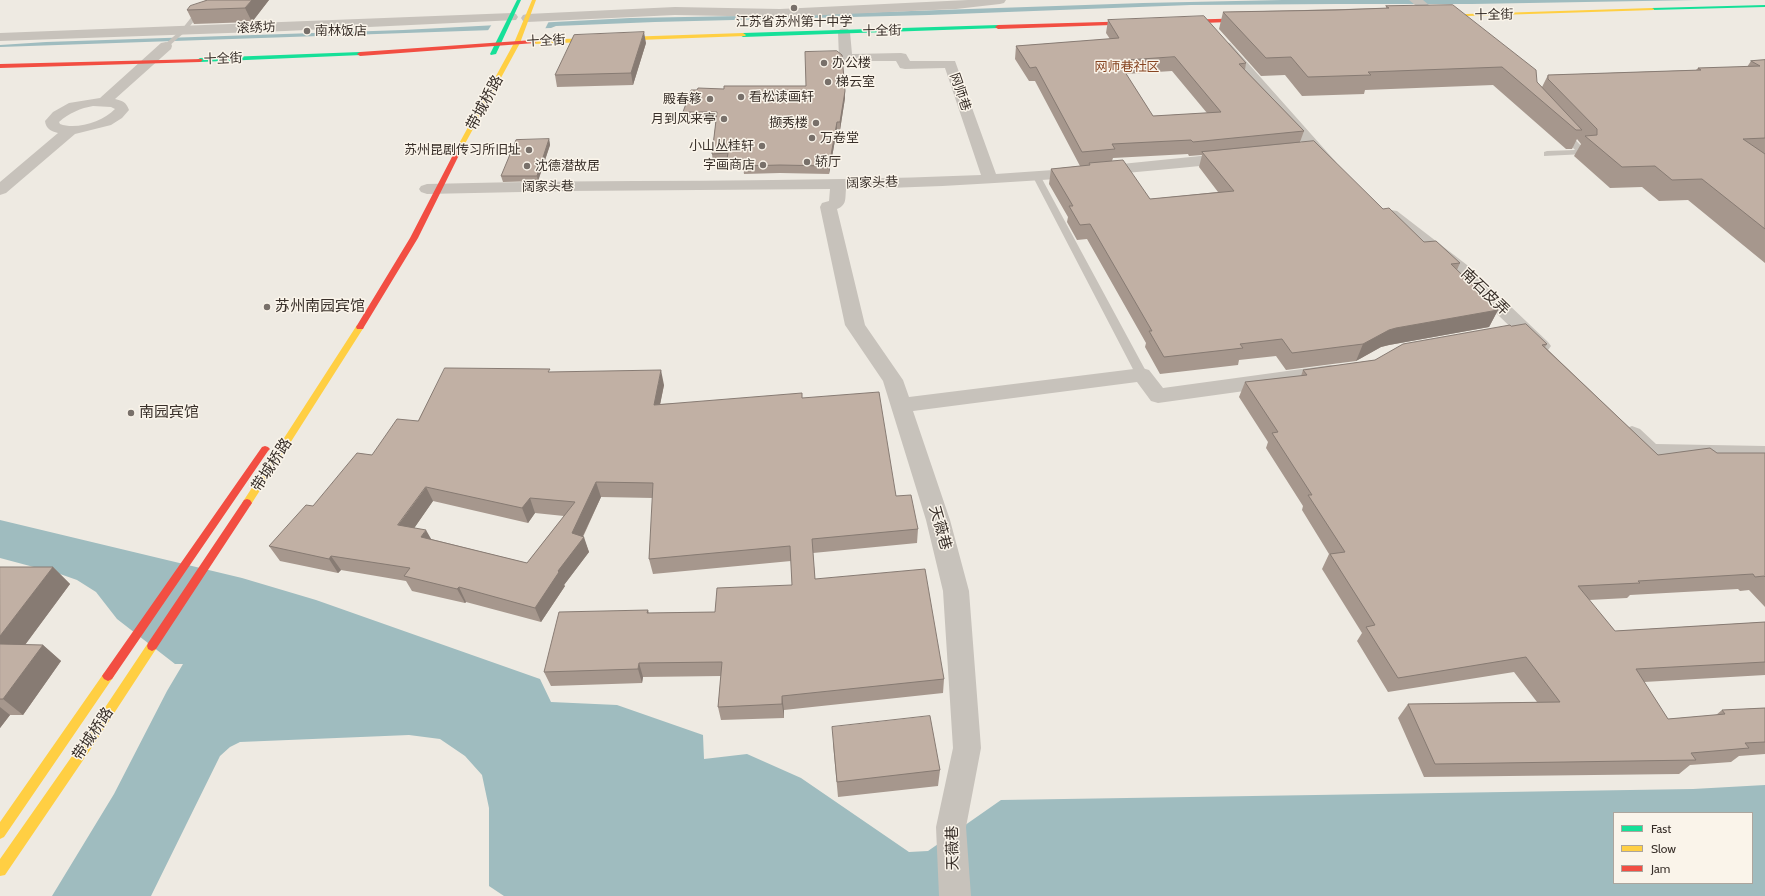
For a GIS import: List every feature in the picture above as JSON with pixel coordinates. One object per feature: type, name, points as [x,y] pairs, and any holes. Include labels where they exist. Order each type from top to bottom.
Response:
[{"type":"main road","name":"带城桥路","points":[[489,64],[519,0]]},
{"type":"main road","name":"带城桥路","points":[[0,870],[88,743],[258,486],[382,294],[430,189],[480,109],[519,39],[534,0]]},
{"type":"main road","name":"十全街","points":[[1436,16],[1765,6]]},
{"type":"main road","points":[[1172,22],[1265,20]]},
{"type":"main road","name":"十全街","points":[[0,66],[148,62],[383,52],[498,44],[519,39],[844,32],[1148,22]]},
{"type":"main road","name":"带城桥路","points":[[0,833],[270,441]]},
{"type":"street","points":[[780,13],[781,0]]},
{"type":"street","points":[[527,18],[675,11],[780,13],[941,6],[1000,0]]},
{"type":"street","points":[[1418,5],[1436,16]]},
{"type":"street","name":"滚绣坊","points":[[0,37],[512,17]]},
{"type":"street","points":[[1203,21],[1309,150],[1338,174]]},
{"type":"street","name":"网师巷","points":[[844,32],[846,58],[901,57],[905,65],[950,64],[990,180]]},
{"type":"street","points":[[103,102],[166,46]]},
{"type":"street","points":[[103,102],[120,105],[122,110],[114,118],[98,125],[71,130],[60,129],[54,126],[52,121],[56,116],[77,106],[103,102]]},
{"type":"street","points":[[0,190],[71,130]]},
{"type":"street","name":"阔家头巷","points":[[430,189],[838,184],[990,180],[1038,177],[1246,156]]},
{"type":"street","name":"天薇巷","points":[[838,184],[837,204],[828,208],[855,325],[893,380],[938,520],[956,591],[967,748],[951,827],[955,896]]},
{"type":"street","name":"南石皮弄","points":[[1375,203],[1461,269],[1550,355]]},
{"type":"street","points":[[1499,333],[1523,328]]},
{"type":"street","points":[[901,405],[1142,375],[1158,396],[1353,369]]},
{"type":"street","points":[[1617,420],[1651,452],[1765,454]]},
{"type":"lane","points":[[166,46],[183,31],[208,0]]},
{"type":"lane","points":[[1455,16],[1467,26]]},
{"type":"lane","points":[[1548,154],[1582,152],[1557,125]]},
{"type":"lane","points":[[1038,177],[1142,375]]},
{"type":"water","points":[[1282,0],[1699,0],[1472,4],[1191,5],[929,15],[655,22],[556,26],[551,28],[0,47],[0,45],[46,42],[403,30],[630,18],[795,15],[1143,3]]},
{"type":"water","points":[[0,520],[242,578],[316,600],[540,679],[551,702],[617,705],[703,735],[704,759],[747,754],[801,778],[909,852],[928,851],[1001,800],[1693,789],[1765,785],[1765,896],[504,896],[489,886],[489,808],[482,775],[465,756],[440,739],[409,735],[240,742],[230,747],[220,756],[151,896],[52,896],[114,794],[167,691],[183,664],[175,664],[117,619],[96,592],[77,580],[0,558]]},
{"type":"pier","points":[[549,21],[545,29],[487,32],[492,24]]},
{"type":"building","points":[[208,0],[252,0],[245,8],[187,10],[190,6]]},
{"type":"building","points":[[1453,5],[1536,70],[1537,82],[1582,130],[1576,130],[1502,67],[1368,72],[1371,75],[1308,77],[1291,57],[1266,58],[1223,12],[1336,10],[1389,8],[1386,6]]},
{"type":"building","points":[[1204,16],[1246,63],[1239,64],[1304,131],[1193,142],[1191,140],[1112,144],[1115,149],[1082,152],[1036,67],[1030,68],[1016,46],[1119,38],[1108,20]],"holes":[[[1175,57],[1221,112],[1153,116],[1118,61]]]},
{"type":"building","points":[[644,32],[631,73],[555,75],[574,35]]},
{"type":"building","points":[[837,51],[842,55],[845,91],[840,122],[837,122],[829,166],[743,166],[744,159],[727,159],[728,153],[712,154],[717,112],[683,112],[691,90],[697,90],[698,88],[724,89],[724,86],[806,86],[805,52]]},
{"type":"building","points":[[1765,60],[1765,138],[1743,139],[1765,154],[1765,229],[1702,179],[1672,180],[1655,166],[1622,167],[1585,136],[1597,135],[1597,129],[1548,79],[1548,75],[1701,70],[1698,68],[1760,66],[1751,61]]},
{"type":"building","name":"沈德潜故居","points":[[549,139],[537,176],[501,176],[516,140]]},
{"type":"building","points":[[1314,141],[1383,209],[1389,208],[1424,242],[1436,241],[1460,263],[1451,264],[1498,310],[1396,328],[1389,330],[1363,344],[1292,353],[1282,339],[1240,344],[1243,348],[1164,357],[1149,331],[1152,331],[1090,224],[1080,225],[1069,206],[1073,206],[1051,169],[1090,165],[1089,163],[1123,160],[1150,199],[1234,191],[1202,152]]},
{"type":"building","points":[[1526,324],[1547,344],[1542,345],[1658,455],[1710,448],[1717,453],[1765,453],[1765,577],[1755,577],[1753,574],[1638,581],[1640,583],[1578,586],[1615,631],[1765,622],[1765,662],[1636,669],[1668,719],[1725,714],[1722,710],[1765,708],[1765,742],[1745,743],[1749,748],[1691,753],[1696,760],[1435,764],[1408,704],[1560,702],[1526,657],[1398,678],[1366,627],[1375,625],[1330,554],[1345,552],[1308,495],[1312,495],[1272,433],[1278,432],[1245,382],[1307,375],[1303,370],[1375,360],[1403,344],[1510,325]]},
{"type":"building","points":[[445,368],[550,369],[548,372],[661,370],[654,405],[802,393],[802,398],[879,392],[896,496],[911,495],[918,529],[812,539],[815,579],[925,569],[944,679],[782,696],[782,704],[718,707],[722,662],[639,663],[638,669],[544,672],[559,612],[648,610],[647,613],[715,612],[717,588],[792,585],[790,546],[649,559],[653,483],[596,482],[572,533],[584,537],[558,571],[559,572],[535,608],[459,587],[457,589],[404,576],[410,568],[331,556],[329,559],[269,546],[306,505],[313,506],[357,453],[372,455],[397,419],[418,421]],"holes":[[[426,487],[522,508],[530,498],[575,502],[527,563],[421,537],[426,530],[398,525]]]},
{"type":"building","points":[[0,567],[53,567],[0,636]]},
{"type":"building","points":[[0,644],[43,645],[3,699],[0,699]]},
{"type":"building","points":[[930,716],[940,770],[837,782],[832,727]]},
{"type":"traffic: fast","points":[[493,54],[519,0]]},
{"type":"traffic: fast","points":[[1652,9],[1765,6]]},
{"type":"traffic: fast","points":[[743,35],[998,27]]},
{"type":"traffic: fast","points":[[200,60],[360,54]]},
{"type":"traffic: slow","points":[[458,151],[517,43],[534,0]]},
{"type":"traffic: slow","points":[[1436,16],[1652,9]]},
{"type":"traffic: slow","points":[[533,42],[743,35]]},
{"type":"traffic: slow","points":[[247,503],[360,327]]},
{"type":"traffic: slow","points":[[0,870],[88,743],[152,646]]},
{"type":"traffic: slow","points":[[0,833],[108,676]]},
{"type":"traffic: jam","points":[[1178,22],[1252,20]]},
{"type":"traffic: jam","points":[[998,27],[1138,23]]},
{"type":"traffic: jam","points":[[360,54],[533,42]]},
{"type":"traffic: jam","points":[[0,66],[200,60]]},
{"type":"traffic: jam","points":[[360,327],[414,238],[458,151]]},
{"type":"traffic: jam","points":[[108,676],[265,449]]},
{"type":"traffic: jam","points":[[152,646],[247,503]]},
{"type":"place","name":"江苏省苏州第十中学","points":[[794,8]]},
{"type":"place","name":"南林饭店","points":[[307,31]]},
{"type":"place","name":"办公楼","points":[[824,63]]},
{"type":"place","name":"梯云室","points":[[828,82]]},
{"type":"place","name":"看松读画轩","points":[[741,97]]},
{"type":"place","name":"殿春簃","points":[[710,99]]},
{"type":"place","name":"月到风来亭","points":[[724,119]]},
{"type":"place","name":"撷秀楼","points":[[816,123]]},
{"type":"place","name":"万卷堂","points":[[812,138]]},
{"type":"place","name":"小山丛桂轩","points":[[762,146]]},
{"type":"place","name":"苏州昆剧传习所旧址","points":[[529,150]]},
{"type":"place","name":"轿厅","points":[[807,162]]},
{"type":"place","name":"字画商店","points":[[763,165]]},
{"type":"place","name":"沈德潜故居","points":[[527,166]]},
{"type":"place","name":"苏州南园宾馆","points":[[267,307]]},
{"type":"place","name":"南园宾馆","points":[[131,413]]},
{"type":"district","name":"网师巷社区","points":[[1127,67]]}]
